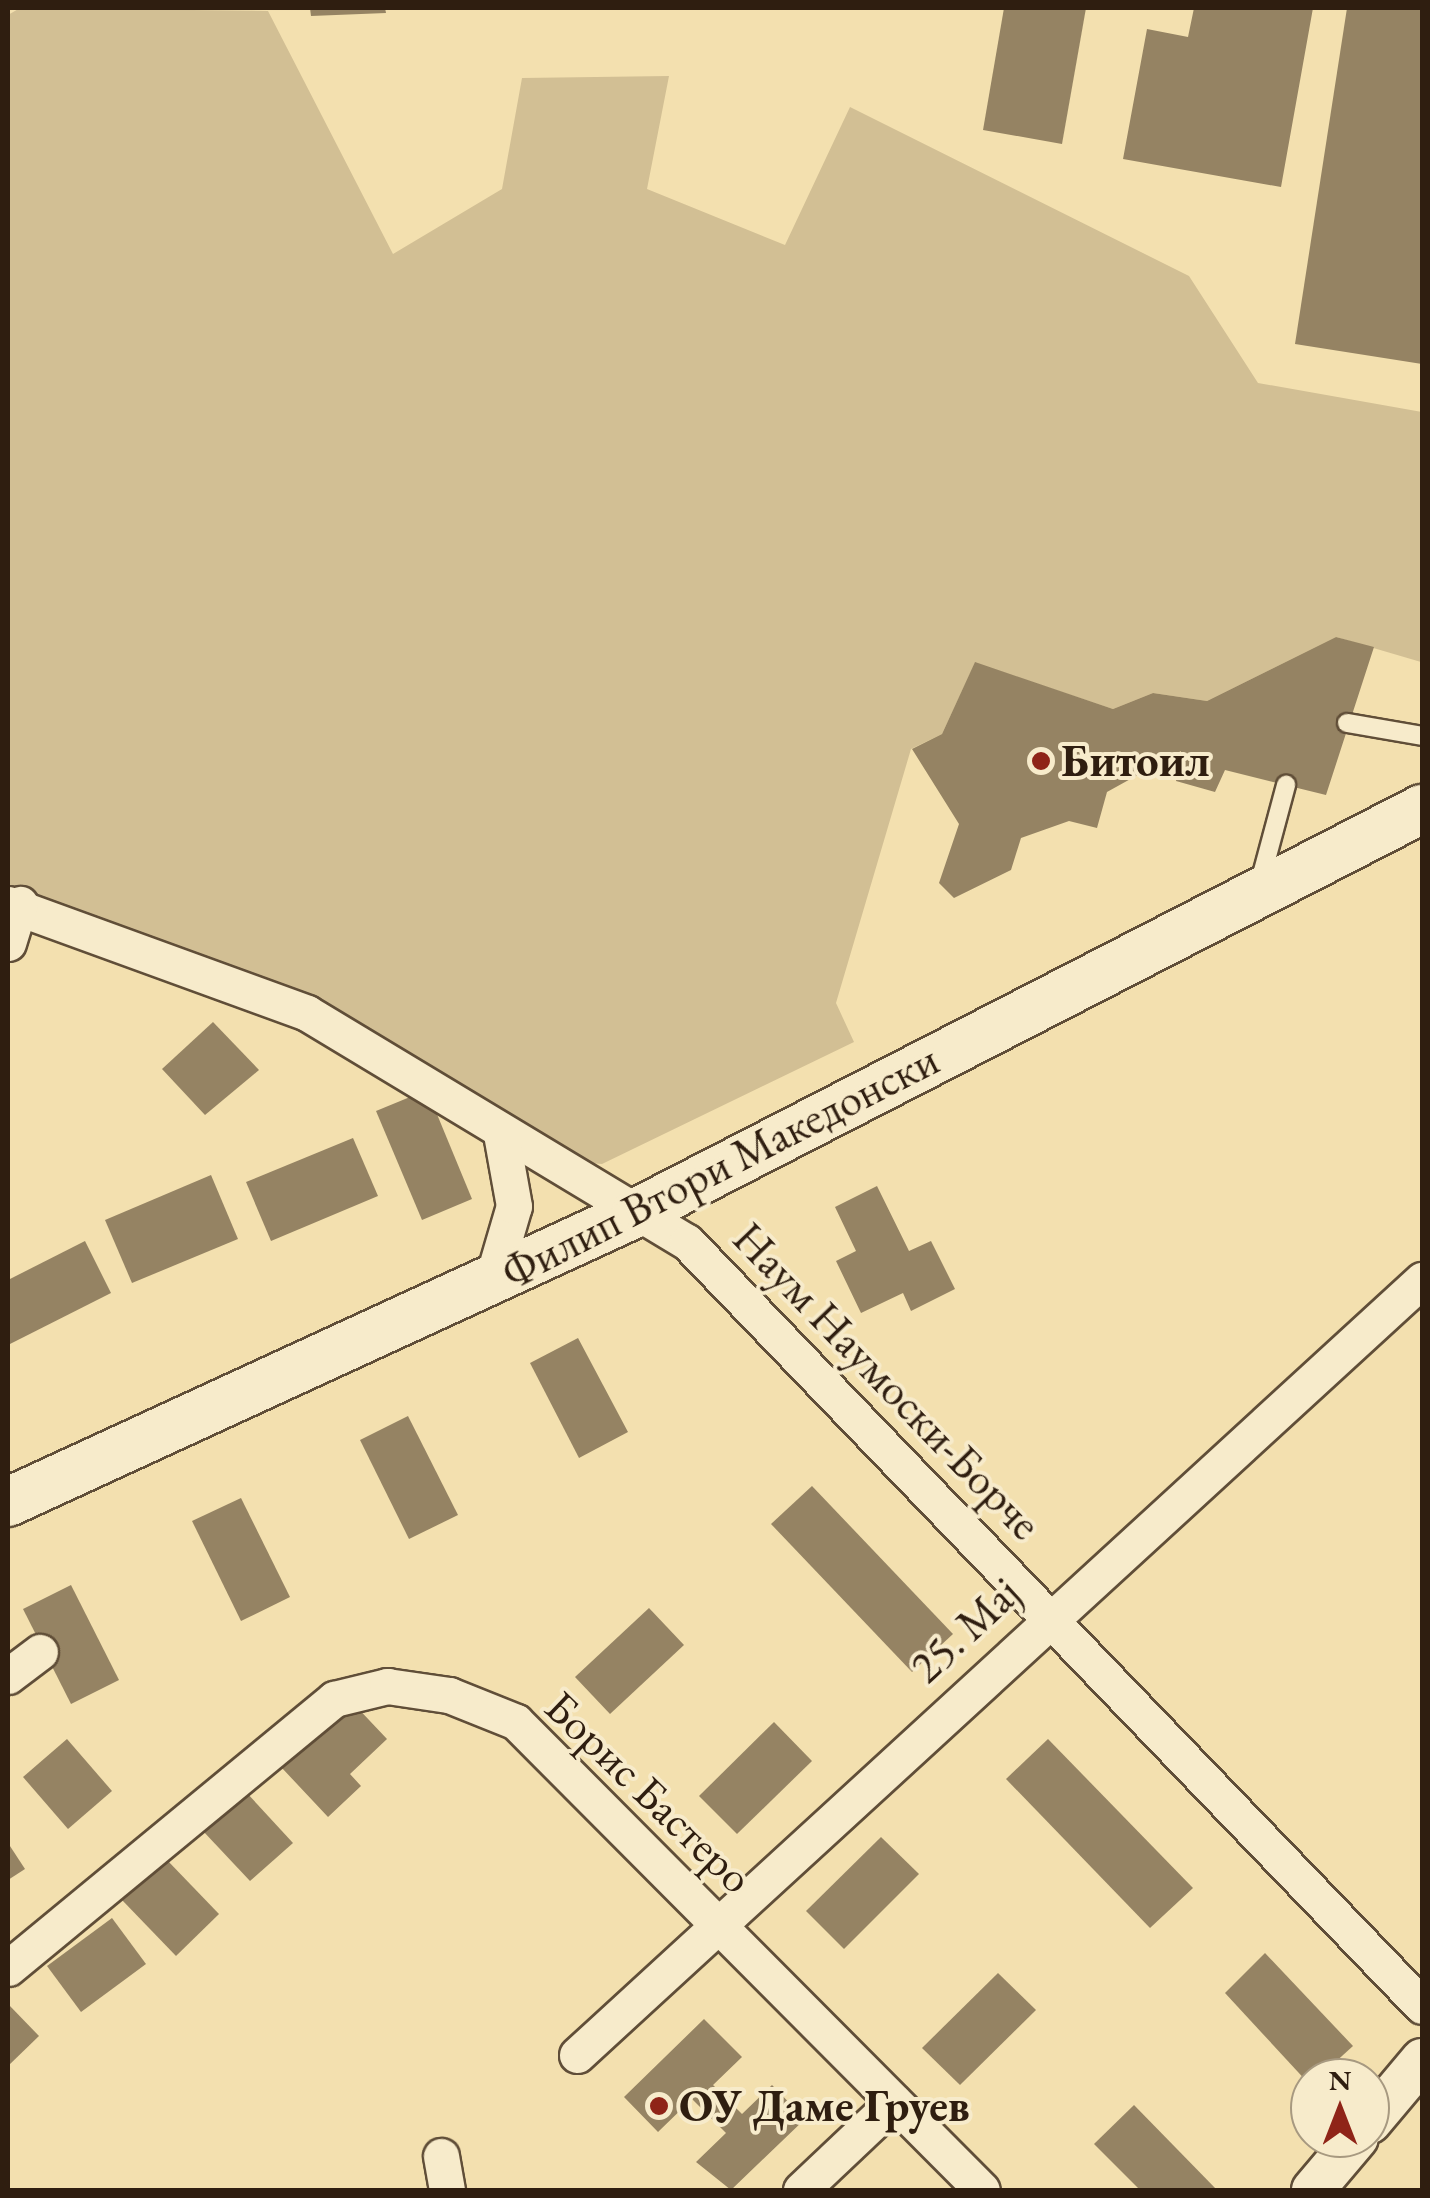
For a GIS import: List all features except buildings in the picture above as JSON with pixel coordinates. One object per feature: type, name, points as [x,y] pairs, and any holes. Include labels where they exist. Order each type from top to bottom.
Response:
[{"type":"main road","name":"Филип Втори Македонски","points":[[8,1502],[636,1213],[1422,809]]},
{"type":"street","name":"Наум Наумоски-Борче","points":[[14,904],[307,1013],[501,1134],[688,1242],[1422,2006]]},
{"type":"street","points":[[8,943],[14,904]]},
{"type":"street","points":[[492,1281],[515,1194],[501,1134]]},
{"type":"street","name":"25. Мај","points":[[576,2055],[1048,1617],[1422,1280]]},
{"type":"street","points":[[8,1676],[40,1652]]},
{"type":"street","name":"Борис Бастеро","points":[[8,1968],[334,1698],[386,1686],[449,1695],[516,1722],[982,2190]]},
{"type":"street","points":[[1390,2098],[1422,2060]]},
{"type":"street","points":[[801,2190],[894,2102]]},
{"type":"street","points":[[1313,2190],[1340,2158]]},
{"type":"lane","points":[[1348,723],[1422,736]]},
{"type":"lane","points":[[1258,890],[1286,785]]},
{"type":"shaded area","points":[[20,8],[268,11],[393,254],[502,189],[522,78],[669,76],[647,189],[785,245],[850,107],[1189,276],[1258,383],[1422,412],[1421,662],[1336,637],[1207,701],[1153,693],[1113,709],[975,663],[942,734],[911,749],[836,1003],[854,1042],[602,1164],[543,1159],[307,1013],[8,904],[8,15]]},
{"type":"place","name":"Битоил","points":[[1041,761]]},
{"type":"place","name":"ОУ Даме Груев","points":[[659,2106]]}]
